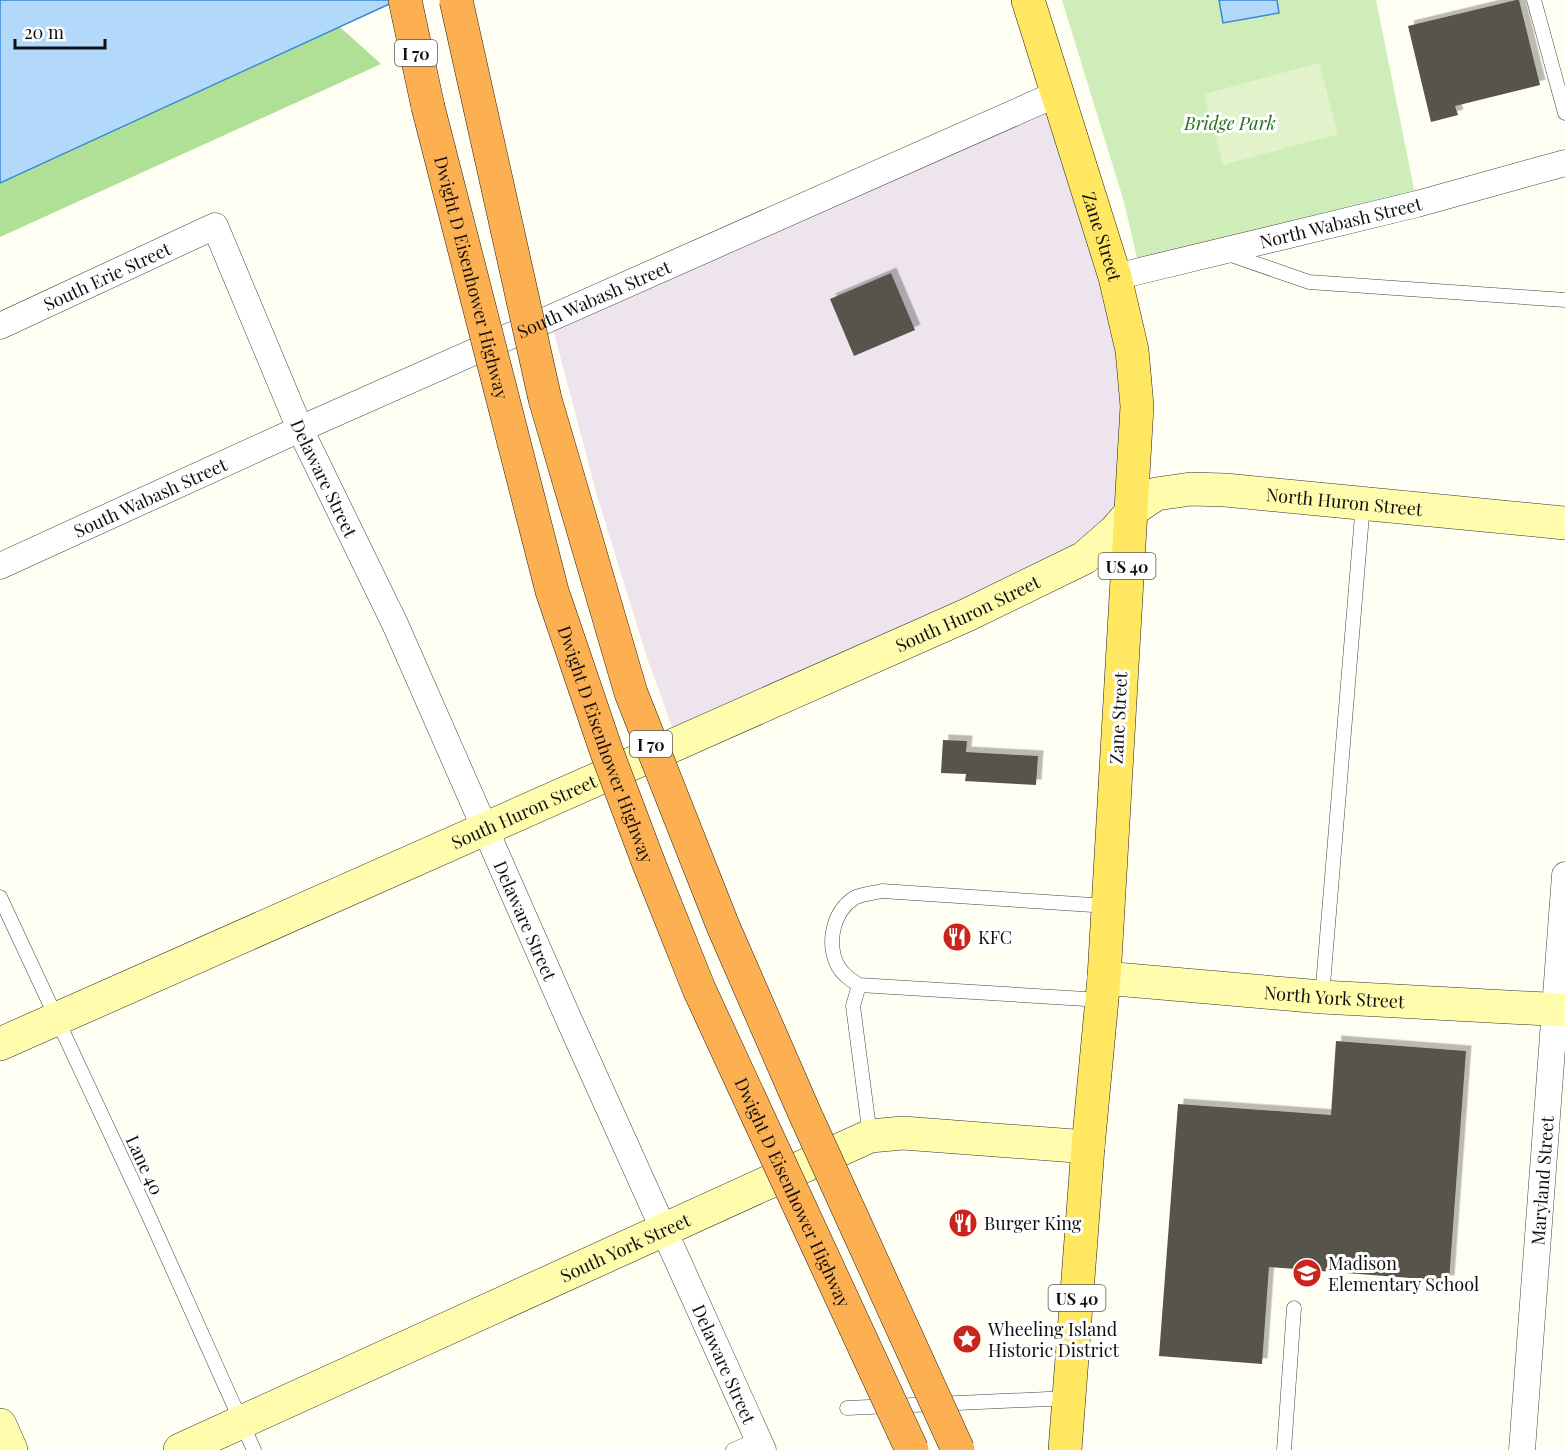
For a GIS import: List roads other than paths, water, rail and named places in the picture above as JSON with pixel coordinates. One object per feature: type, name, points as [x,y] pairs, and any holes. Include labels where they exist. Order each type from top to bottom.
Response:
[{"type":"highway","name":"Dwight D Eisenhower Highway","points":[[405,0],[428,107],[552,591],[606,750],[699,989],[912,1450]]},
{"type":"highway","name":"I 70","points":[[456,0],[545,399],[631,693],[723,926],[958,1450]]},
{"type":"main road","name":"Zane Street","points":[[1028,0],[1115,277],[1135,372],[1137,406],[1103,989],[1088,1147],[1065,1450]]},
{"type":"street","name":"South Wabash Street","points":[[0,566],[300,429],[1059,93]]},
{"type":"street","name":"North Wabash Street","points":[[1115,277],[1417,204],[1565,163]]},
{"type":"street","name":"Delaware Street","points":[[215,226],[300,429],[396,624],[761,1444]]},
{"type":"street","name":"South Erie Street","points":[[0,326],[215,226]]},
{"type":"street","name":"North Huron Street","points":[[1130,513],[1144,500],[1156,494],[1191,489],[1565,523]]},
{"type":"street","name":"South Huron Street","points":[[0,1044],[957,620],[1069,567],[1099,547],[1130,513]]},
{"type":"street","name":"Maryland Street","points":[[1522,1450],[1560,1010],[1565,875]]},
{"type":"street","name":"North York Street","points":[[1103,989],[1322,997],[1560,1010]]},
{"type":"street","name":"South York Street","points":[[180,1450],[248,1436],[664,1230],[870,1136],[903,1133],[1088,1147]]},
{"type":"street","points":[[0,1425],[11,1450]]},
{"type":"lane","points":[[1534,0],[1565,113]]},
{"type":"lane","points":[[1221,251],[1309,282],[1565,300]]},
{"type":"lane","points":[[1322,997],[1363,503]]},
{"type":"lane","points":[[1103,989],[859,985],[847,977],[838,966],[833,946],[833,927],[838,913],[855,897],[882,891],[1108,906]]},
{"type":"lane","name":"Lane 40","points":[[0,897],[148,1214],[248,1436]]},
{"type":"lane","points":[[859,985],[854,1006],[870,1136]]},
{"type":"lane","points":[[1284,1450],[1294,1308]]},
{"type":"lane","points":[[847,1408],[1069,1398]]},
{"type":"lane","points":[[733,1450],[761,1444]]},
{"type":"water","points":[[0,0],[398,0],[0,183]]},
{"type":"water","points":[[1219,0],[1277,0],[1279,13],[1223,23]]},
{"type":"place","name":"KFC","points":[[957,937]]},
{"type":"place","name":"Burger King","points":[[963,1223]]},
{"type":"place","name":"Madison Elementary School","points":[[1307,1273]]},
{"type":"place","name":"Wheeling Island Historic District","points":[[967,1339]]},
{"type":"park label","name":"Bridge Park","points":[[1230,123]]}]
